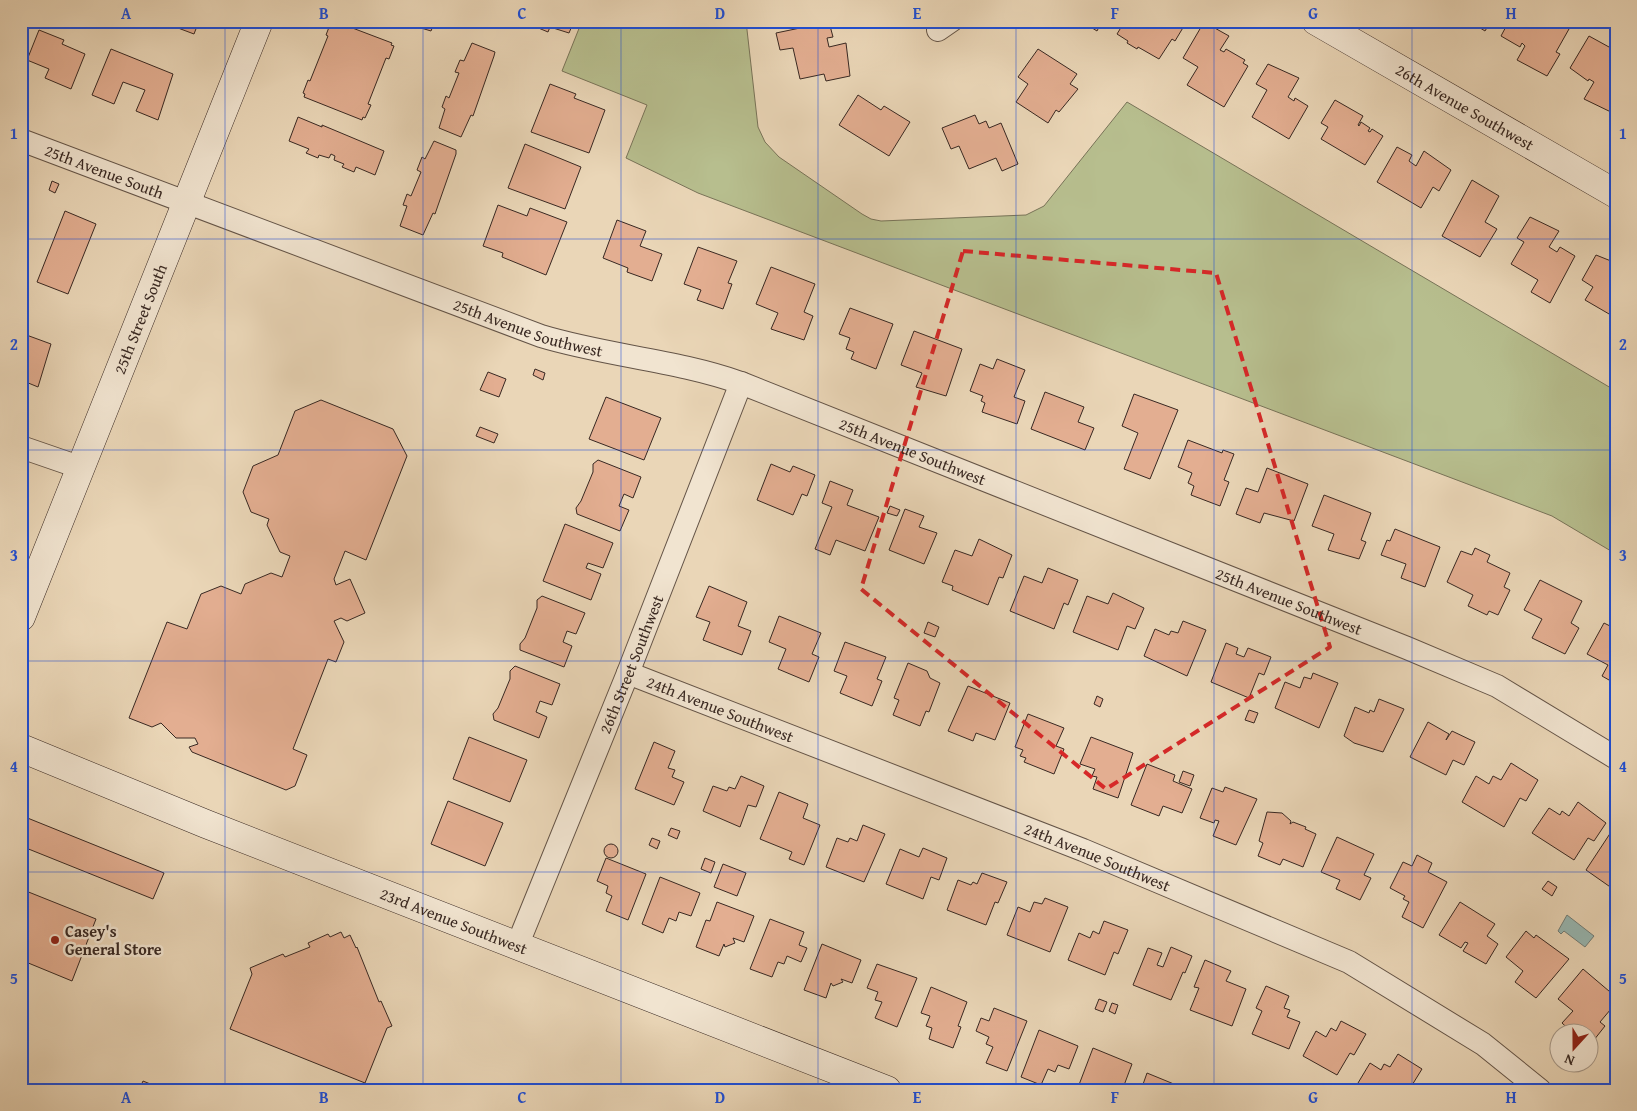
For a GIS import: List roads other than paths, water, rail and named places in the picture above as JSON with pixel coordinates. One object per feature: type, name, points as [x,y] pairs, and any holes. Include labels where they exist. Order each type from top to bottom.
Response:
[{"type":"street","name":"25th Street South","points":[[21,617],[79,467],[259,21]]},
{"type":"street","name":"26th Avenue Southwest","points":[[1316,21],[1616,194]]},
{"type":"street","name":"25th Avenue South","points":[[21,140],[187,202]]},
{"type":"street","name":"25th Avenue Southwest","points":[[187,202],[541,336],[585,348],[710,373],[741,383],[1397,644],[1497,686],[1616,758]]},
{"type":"street","name":"26th Street Southwest","points":[[517,946],[628,673],[741,383]]},
{"type":"street","points":[[21,447],[79,467]]},
{"type":"street","name":"24th Avenue Southwest","points":[[628,673],[1083,850],[1350,962],[1483,1044],[1540,1090]]},
{"type":"street","name":"23rd Avenue Southwest","points":[[21,748],[135,796],[887,1090]]},
{"type":"water","points":[[1567,915],[1594,936],[1585,947],[1564,931],[1561,934],[1558,931]]},
{"type":"place","name":"Casey's General Store","points":[[55,940]]}]
